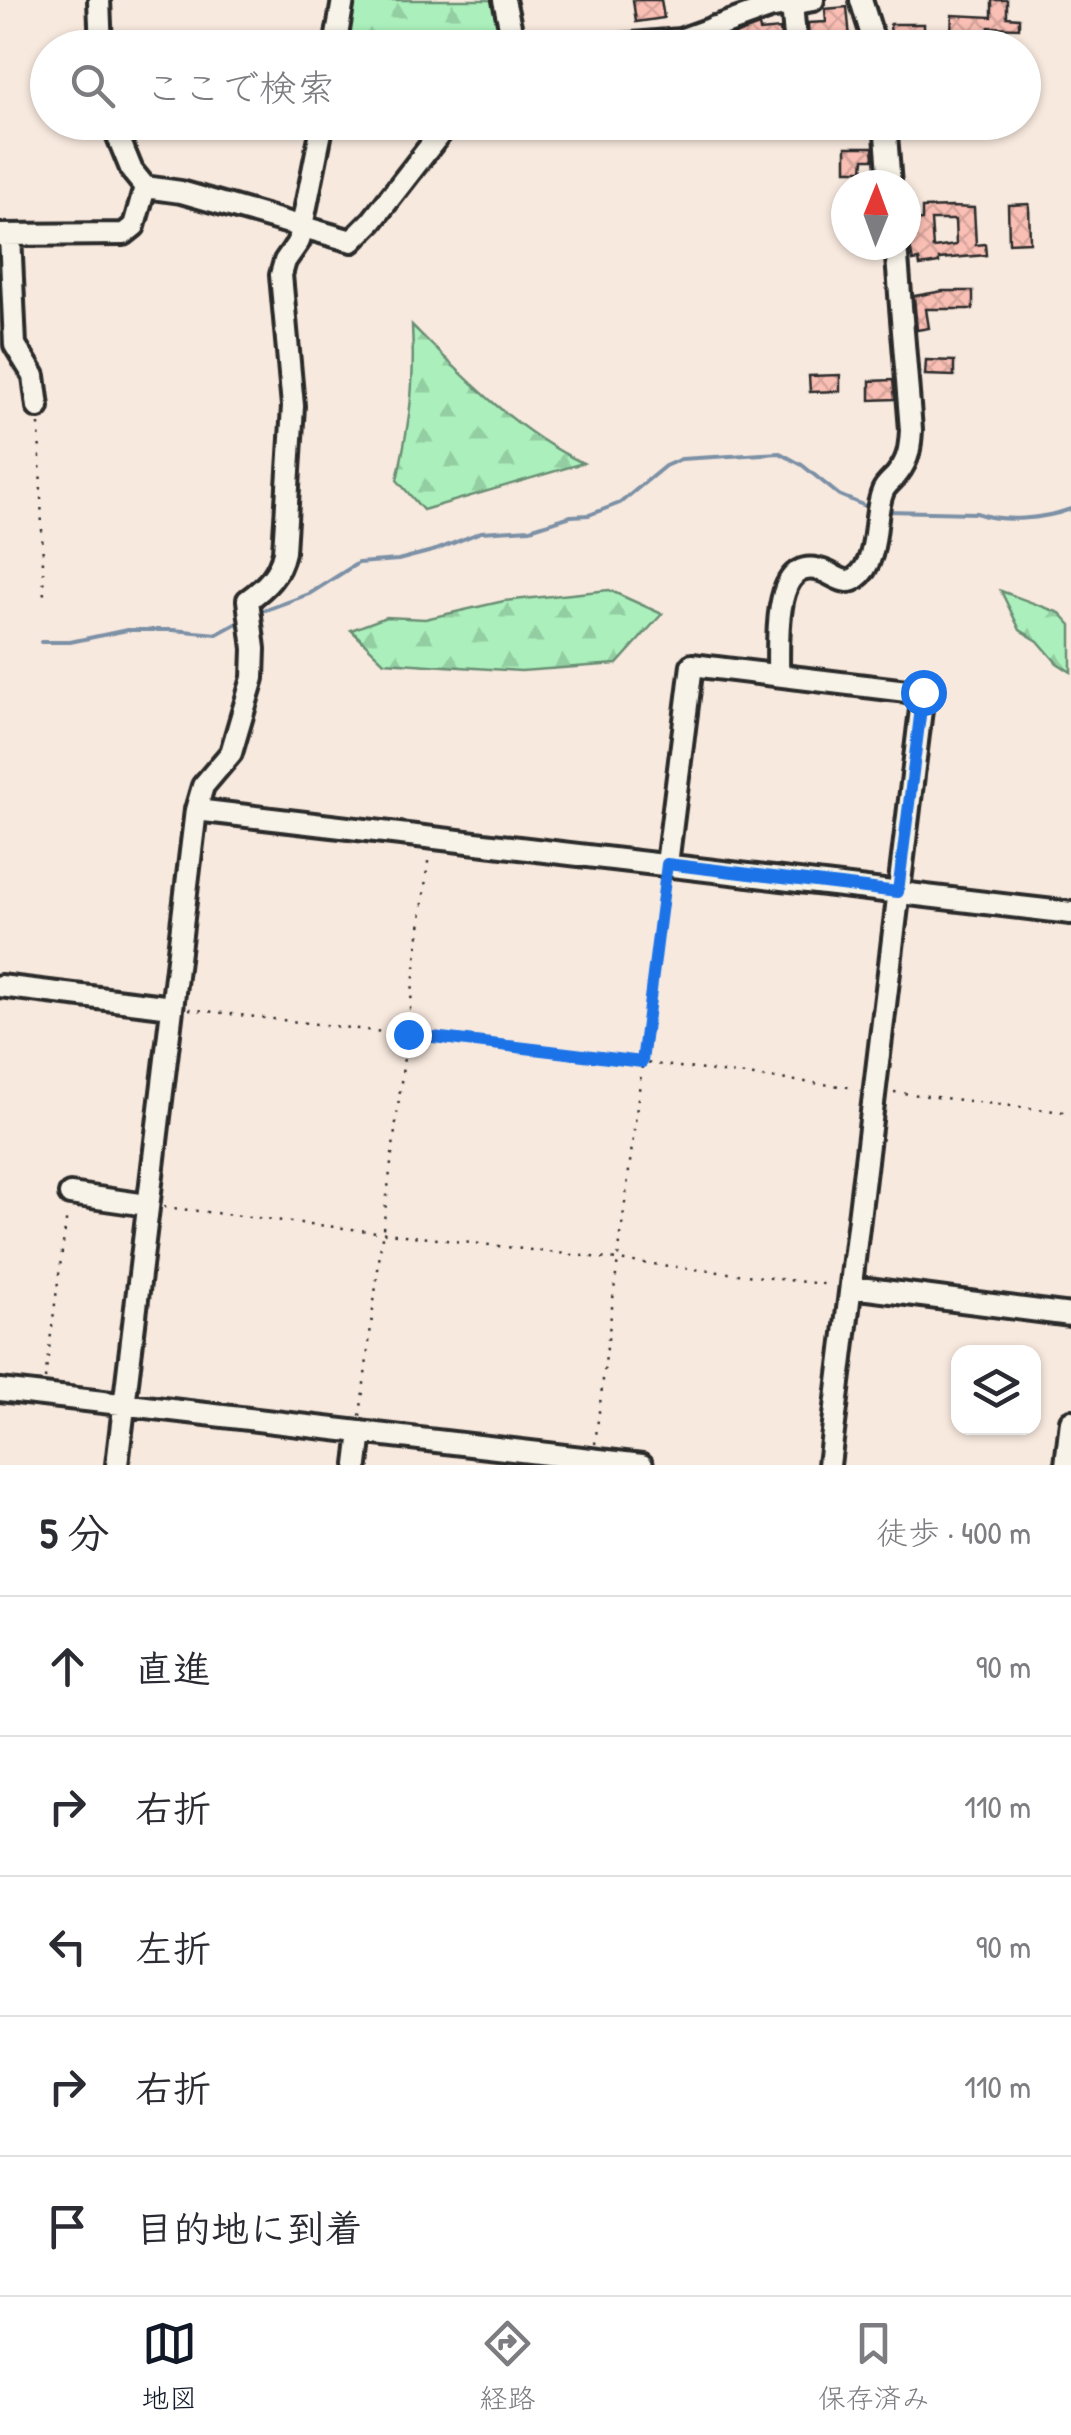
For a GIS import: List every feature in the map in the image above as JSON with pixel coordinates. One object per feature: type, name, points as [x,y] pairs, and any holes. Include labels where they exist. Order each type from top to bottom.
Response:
[{"type":"street","points":[[99,0],[100,30]]},
{"type":"street","points":[[338,30],[343,0]]},
{"type":"street","points":[[504,0],[511,30]]},
{"type":"street","points":[[862,0],[871,30]]},
{"type":"street","points":[[722,30],[741,9],[803,2],[799,30]]},
{"type":"street","points":[[119,140],[132,171],[144,187],[181,192],[352,241],[435,140]]},
{"type":"street","points":[[117,1465],[196,810],[202,786],[231,754],[248,697],[254,649],[248,600],[268,586],[281,566],[284,552],[293,406],[282,275],[302,228],[319,140]]},
{"type":"street","points":[[886,140],[889,170]]},
{"type":"street","points":[[38,407],[34,376],[15,345],[5,235],[124,234],[134,226],[144,187]]},
{"type":"street","points":[[778,673],[781,602],[787,583],[798,571],[810,568],[845,581],[853,581],[861,574],[869,560],[884,490],[910,452],[897,260]]},
{"type":"street","points":[[667,864],[692,665],[923,692],[828,1465]]},
{"type":"street","points":[[196,810],[1071,913]]},
{"type":"street","points":[[0,986],[172,1007]]},
{"type":"street","points":[[70,1194],[148,1205]]},
{"type":"street","points":[[852,1287],[1071,1315]]},
{"type":"street","points":[[0,1390],[642,1465]]},
{"type":"street","points":[[1066,1465],[1071,1421]]},
{"type":"street","points":[[356,1465],[359,1432]]},
{"type":"path","points":[[38,407],[44,600]]},
{"type":"path","points":[[359,1432],[432,837]]},
{"type":"path","points":[[594,1459],[667,864]]},
{"type":"path","points":[[172,1007],[1071,1113]]},
{"type":"path","points":[[43,1395],[70,1194]]},
{"type":"path","points":[[148,1205],[852,1287]]},
{"type":"green space","points":[[334,0],[499,0],[504,30],[329,30]]},
{"type":"green space","points":[[412,325],[513,419],[583,463],[423,510],[397,480],[410,403]]},
{"type":"green space","points":[[609,590],[662,614],[617,664],[521,671],[384,662],[351,630],[386,617],[425,619],[504,601]]},
{"type":"green space","points":[[1001,591],[1060,613],[1071,625],[1071,672],[1020,630]]},
{"type":"building","points":[[633,0],[661,0],[664,18],[636,22]]},
{"type":"building","points":[[992,0],[1007,0],[1007,17],[1019,18],[1019,28],[951,30],[952,15],[992,17]]},
{"type":"building","points":[[847,7],[849,30],[808,30],[808,23],[826,22],[825,9]]},
{"type":"building","points":[[890,24],[924,24],[924,30],[890,30]]},
{"type":"building","points":[[846,147],[873,147],[874,159],[864,159],[863,170],[846,170]]},
{"type":"building","points":[[1029,204],[1030,242],[1009,243],[1008,205]]},
{"type":"building","points":[[922,208],[974,208],[976,245],[985,244],[986,255],[939,259],[939,263],[920,266]],"holes":[[[931,220],[955,220],[956,245],[933,248]]]},
{"type":"building","points":[[973,291],[973,309],[926,309],[929,328],[917,330],[914,296]]},
{"type":"building","points":[[926,360],[954,361],[954,376],[925,375]]},
{"type":"building","points":[[840,375],[840,391],[810,392],[809,376]]},
{"type":"building","points":[[893,380],[895,399],[870,400],[870,381]]},
{"type":"waterway","points":[[255,610],[266,610],[309,594],[358,563],[398,560],[481,532],[530,529],[571,516],[589,515],[620,503],[665,466],[681,459],[780,453],[839,495],[870,508]]},
{"type":"waterway","points":[[886,511],[976,513],[1011,519],[1071,509]]},
{"type":"waterway","points":[[41,642],[70,642],[127,630],[217,634],[239,622]]},
{"type":"route","points":[[408,1034],[642,1062],[667,864],[898,892],[923,692]]}]
